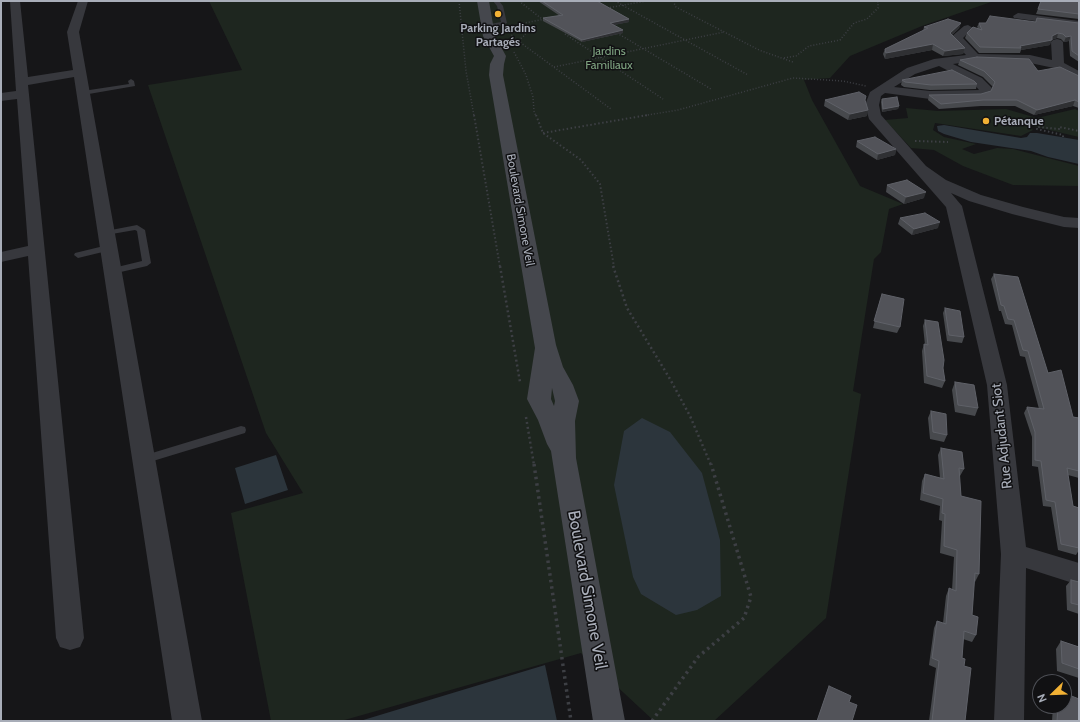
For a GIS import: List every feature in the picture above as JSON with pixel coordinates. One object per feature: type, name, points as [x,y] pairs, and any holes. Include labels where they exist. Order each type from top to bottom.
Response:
[{"type":"main road","name":"Boulevard Simone Veil","points":[[483,1],[488,31],[485,54],[496,75],[545,345],[539,399],[550,420],[564,458],[609,721]]},
{"type":"street","points":[[15,1],[70,638]]},
{"type":"street","points":[[84,1],[73,32],[79,74],[187,721]]},
{"type":"street","points":[[1018,16],[1079,24]]},
{"type":"street","points":[[968,28],[956,38],[975,57]]},
{"type":"street","points":[[1057,42],[1058,65]]},
{"type":"street","points":[[1079,77],[1072,71],[1058,65],[1030,60],[975,57],[940,62],[911,71],[882,89],[876,95],[872,105],[874,116],[921,169],[941,183],[975,198],[1064,222],[1079,223]]},
{"type":"street","points":[[882,89],[930,95],[979,94],[985,92],[986,88],[978,81],[940,62]]},
{"type":"street","points":[[1,97],[23,88],[79,74]]},
{"type":"street","name":"Rue Adjudant Siot","points":[[921,169],[954,206],[997,385],[1014,554],[1009,721]]},
{"type":"street","points":[[1,257],[37,249]]},
{"type":"street","points":[[1014,554],[1079,574]]},
{"type":"lane","points":[[488,31],[504,23],[500,6],[496,1]]},
{"type":"lane","points":[[83,93],[132,85],[131,81]]},
{"type":"lane","points":[[78,255],[137,227],[141,230],[147,263],[112,271]]},
{"type":"lane","points":[[143,460],[241,430]]},
{"type":"path","points":[[459,1],[466,71],[521,387]]},
{"type":"path","points":[[520,1],[543,19]]},
{"type":"path","points":[[615,1],[748,75]]},
{"type":"path","points":[[607,8],[646,1]]},
{"type":"path","points":[[673,1],[676,7],[724,32],[760,50],[793,62]]},
{"type":"path","points":[[782,58],[796,56],[809,46],[818,43],[840,40],[854,23],[867,19],[878,8],[878,2],[876,1]]},
{"type":"path","points":[[513,25],[549,18]]},
{"type":"path","points":[[511,19],[514,31],[509,41],[526,75],[533,96],[536,117],[543,133],[581,160],[592,171],[600,184],[614,270],[627,308],[670,379],[690,416],[711,464],[751,597],[744,618],[698,657],[652,721]]},
{"type":"path","points":[[523,23],[527,29],[525,35],[519,40],[611,109]]},
{"type":"path","points":[[617,32],[711,89]]},
{"type":"path","points":[[554,67],[724,32]]},
{"type":"path","points":[[565,34],[663,99]]},
{"type":"path","points":[[543,133],[678,110],[793,78],[843,81],[882,89]]},
{"type":"path","points":[[1063,137],[1062,135],[1037,129],[1037,127],[1059,129],[1059,127],[1079,131]]},
{"type":"path","points":[[897,142],[948,142]]},
{"type":"path","points":[[525,410],[540,503],[571,721]]},
{"type":"green space","name":"Jardins Familiaux","points":[[209,1],[994,1],[922,26],[850,56],[830,78],[804,80],[812,100],[860,186],[903,204],[889,209],[881,252],[874,259],[853,391],[861,394],[826,618],[714,721],[654,721],[581,653],[341,721],[271,721],[231,513],[303,493],[266,433],[148,85],[242,70]]},
{"type":"green space","points":[[906,108],[938,111],[1006,109],[1037,118],[1075,109],[1079,111],[1079,137],[1028,125],[1033,130],[1021,136],[935,123],[933,130],[944,137],[976,144],[962,149],[974,154],[997,148],[1013,149],[1079,166],[1079,186],[1013,185],[963,166],[934,150],[911,148],[885,120],[908,118]]},
{"type":"shaded area","points":[[944,125],[1021,138],[1027,137],[1030,133],[1037,133],[1079,140],[1079,164],[1048,157],[1031,151],[971,142],[938,131],[937,126]]},
{"type":"shaded area","points":[[642,418],[670,432],[702,473],[720,540],[721,596],[697,610],[676,615],[641,594],[633,577],[614,485],[624,431]]},
{"type":"shaded area","points":[[276,455],[288,490],[245,504],[235,468]]},
{"type":"shaded area","points":[[545,665],[557,721],[360,721]]},
{"type":"building","points":[[542,1],[597,1],[629,19],[610,23],[623,30],[582,40],[543,18],[563,15]]},
{"type":"building","points":[[1041,1],[1079,1],[1079,14],[1038,9]]},
{"type":"building","points":[[990,16],[1036,22],[1037,18],[1079,23],[1079,56],[1072,51],[1071,36],[1066,37],[1063,34],[1058,33],[1052,36],[1052,40],[1020,46],[1021,48],[980,47],[967,33],[973,27],[982,30],[979,23],[986,23]]},
{"type":"building","points":[[948,19],[961,23],[950,33],[965,48],[945,51],[933,44],[886,53],[885,49],[928,28],[924,27]]},
{"type":"building","points":[[977,57],[1029,59],[1038,71],[1060,67],[1079,76],[1079,102],[1075,100],[1037,110],[1017,100],[983,100],[941,104],[929,95],[981,94],[991,91],[995,82],[984,71],[960,60]]},
{"type":"building","points":[[952,70],[977,84],[931,85],[905,82],[902,80]]},
{"type":"building","points":[[859,92],[866,96],[865,100],[868,110],[850,114],[825,100]]},
{"type":"building","points":[[897,97],[899,106],[883,109],[882,99]]},
{"type":"building","points":[[875,137],[896,149],[878,154],[857,141]]},
{"type":"building","points":[[907,180],[926,192],[906,197],[887,185]]},
{"type":"building","points":[[925,213],[940,222],[914,229],[900,218]]},
{"type":"building","points":[[994,274],[1018,277],[1048,373],[1061,370],[1073,417],[1079,418],[1079,471],[1067,468],[1073,506],[1079,508],[1079,548],[1061,544],[1055,502],[1046,500],[1041,461],[1035,460],[1035,432],[1027,407],[1044,409],[1028,351],[1023,350],[1014,320],[1008,319],[1004,306],[1001,305]]},
{"type":"building","points":[[882,294],[904,299],[900,327],[874,321]]},
{"type":"building","points":[[945,308],[960,311],[964,337],[949,335]]},
{"type":"building","points":[[925,320],[938,322],[944,360],[943,368],[945,381],[927,376],[924,344],[928,345]]},
{"type":"building","points":[[955,382],[974,385],[978,408],[958,405]]},
{"type":"building","points":[[931,411],[946,414],[947,435],[933,432]]},
{"type":"building","points":[[941,448],[962,452],[964,469],[959,468],[961,496],[981,501],[979,574],[975,573],[972,615],[978,617],[976,635],[964,631],[962,658],[965,659],[964,666],[971,668],[965,721],[932,721],[939,661],[932,658],[937,621],[946,624],[949,588],[956,591],[957,550],[944,546],[945,514],[942,513],[943,499],[923,493],[925,474],[944,479]]},
{"type":"building","points":[[1071,580],[1079,582],[1079,605],[1071,603]]},
{"type":"building","points":[[1061,641],[1079,647],[1079,669],[1062,663]]},
{"type":"building","points":[[829,686],[851,696],[849,702],[857,705],[852,721],[817,721]]},
{"type":"building","points":[[1072,696],[1079,699],[1079,721],[1057,721],[1057,714],[1072,714]]},
{"type":"place","name":"Parking Jardins Partagés","points":[[498,14]]},
{"type":"place","name":"Pétanque","points":[[986,121]]}]
